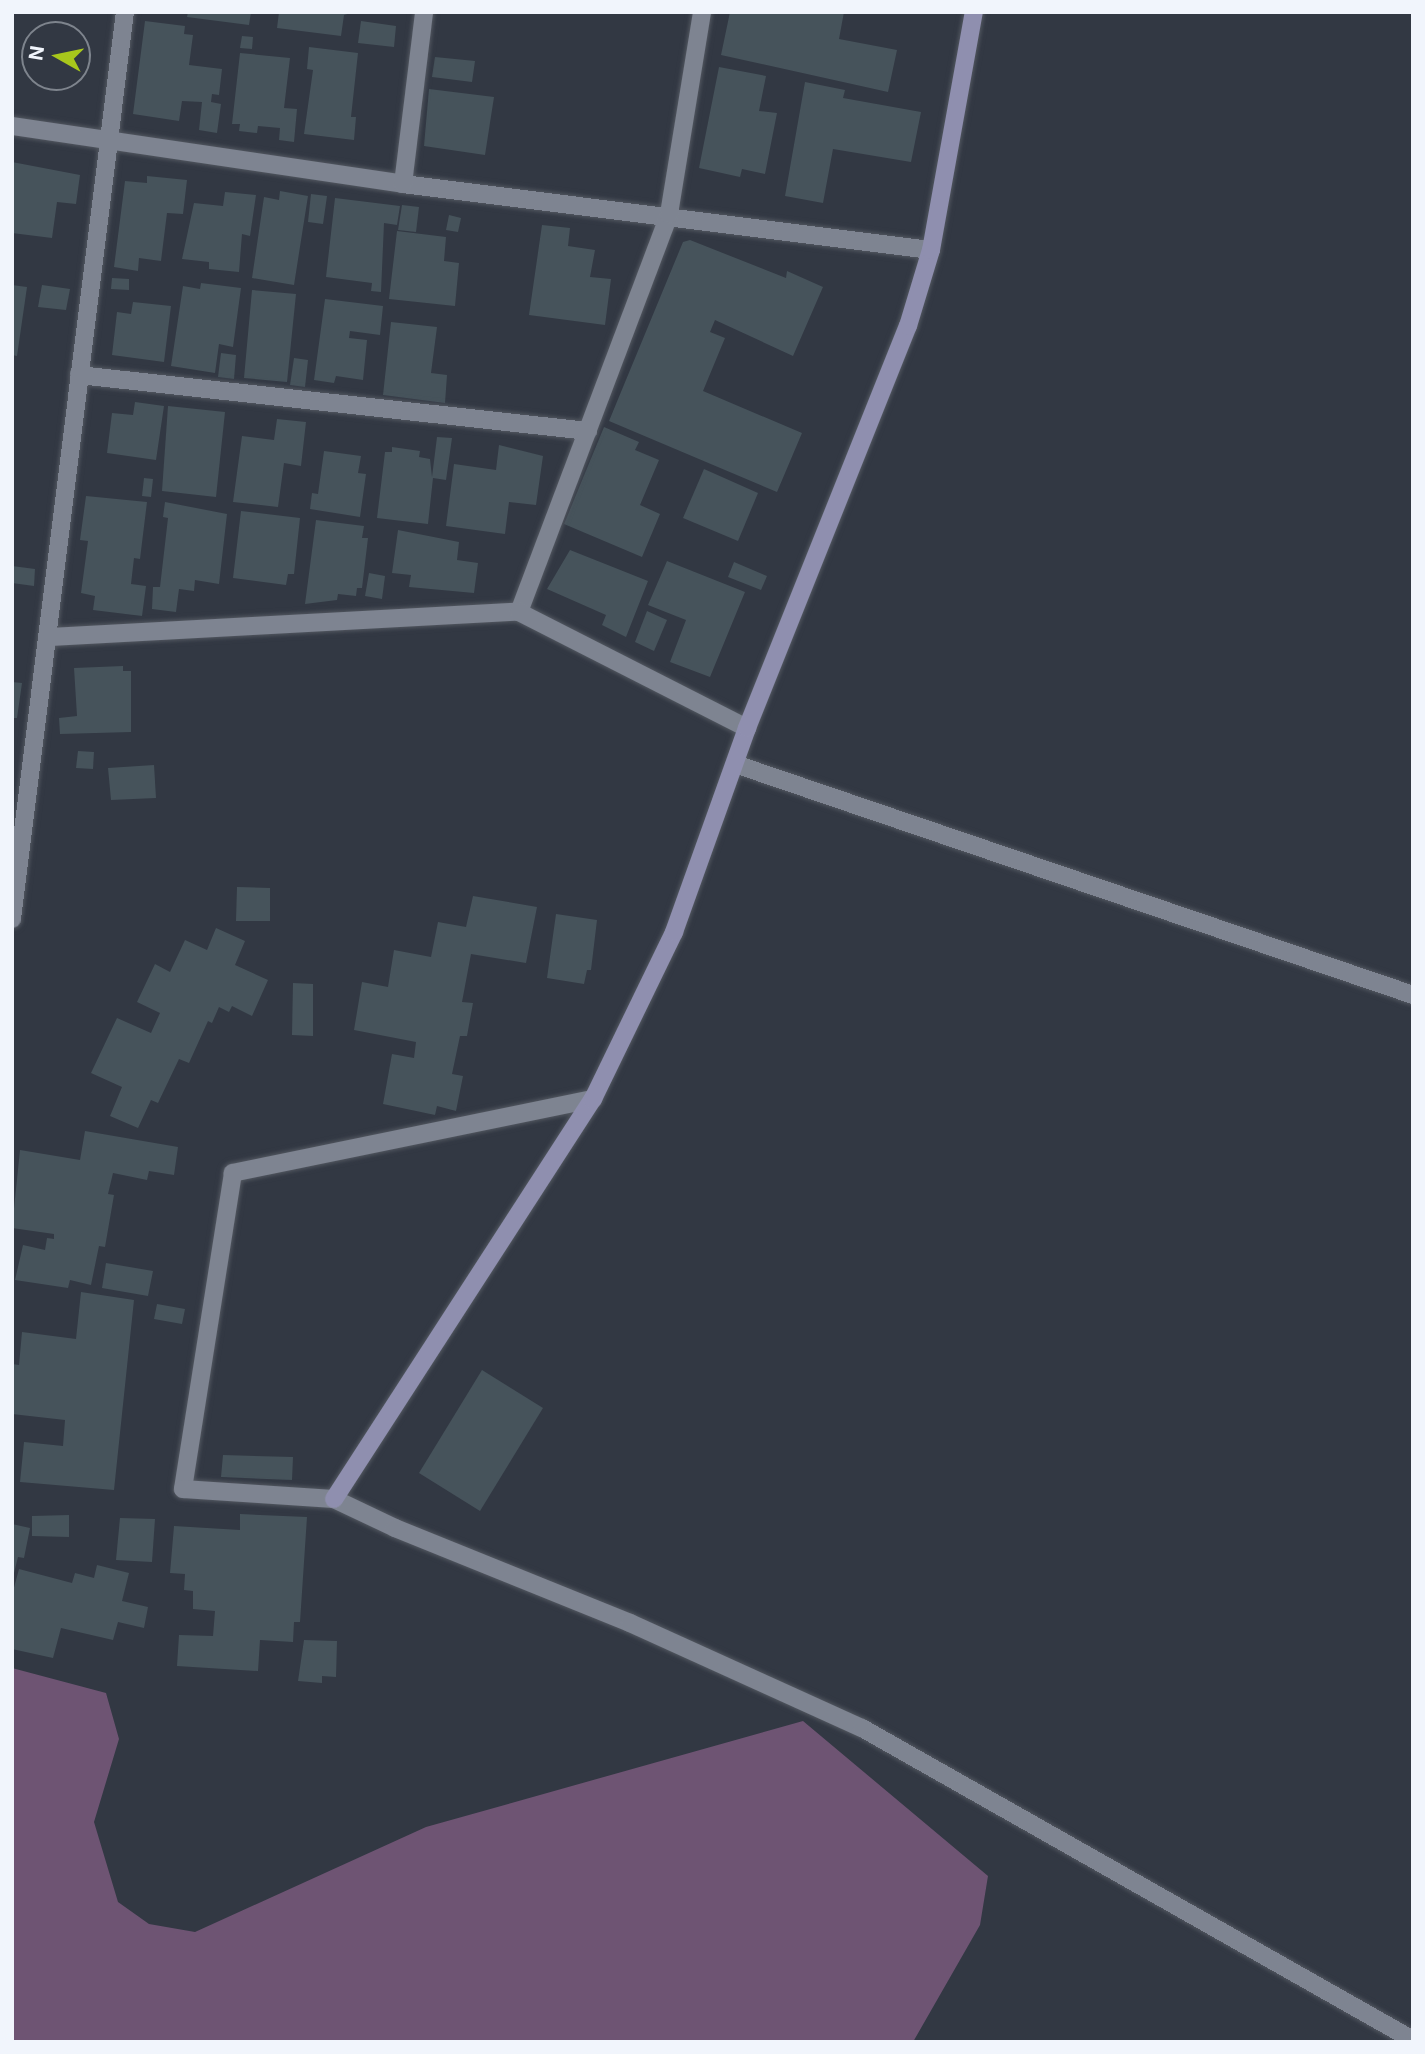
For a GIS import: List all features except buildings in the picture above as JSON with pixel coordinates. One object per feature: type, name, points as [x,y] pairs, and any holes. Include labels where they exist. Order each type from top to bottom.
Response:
[{"type":"street","points":[[12,919],[50,637],[79,374],[112,142],[125,12]]},
{"type":"street","points":[[403,184],[424,12]]},
{"type":"street","points":[[519,612],[669,214],[702,12]]},
{"type":"street","points":[[334,1499],[593,1099],[674,932],[747,728],[908,326],[931,250],[974,12]]},
{"type":"street","points":[[12,126],[403,184],[669,214],[931,250]]},
{"type":"street","points":[[79,374],[588,431]]},
{"type":"street","points":[[50,637],[519,612],[747,728]]},
{"type":"street","points":[[735,764],[1413,995]]},
{"type":"street","points":[[593,1099],[233,1173],[183,1489],[334,1499],[395,1528],[630,1623],[862,1728],[1413,2040]]},
{"type":"shaded area","points":[[12,1668],[106,1693],[119,1739],[94,1822],[118,1902],[149,1924],[195,1932],[426,1827],[803,1721],[988,1876],[980,1925],[913,2042],[12,2042]]}]
